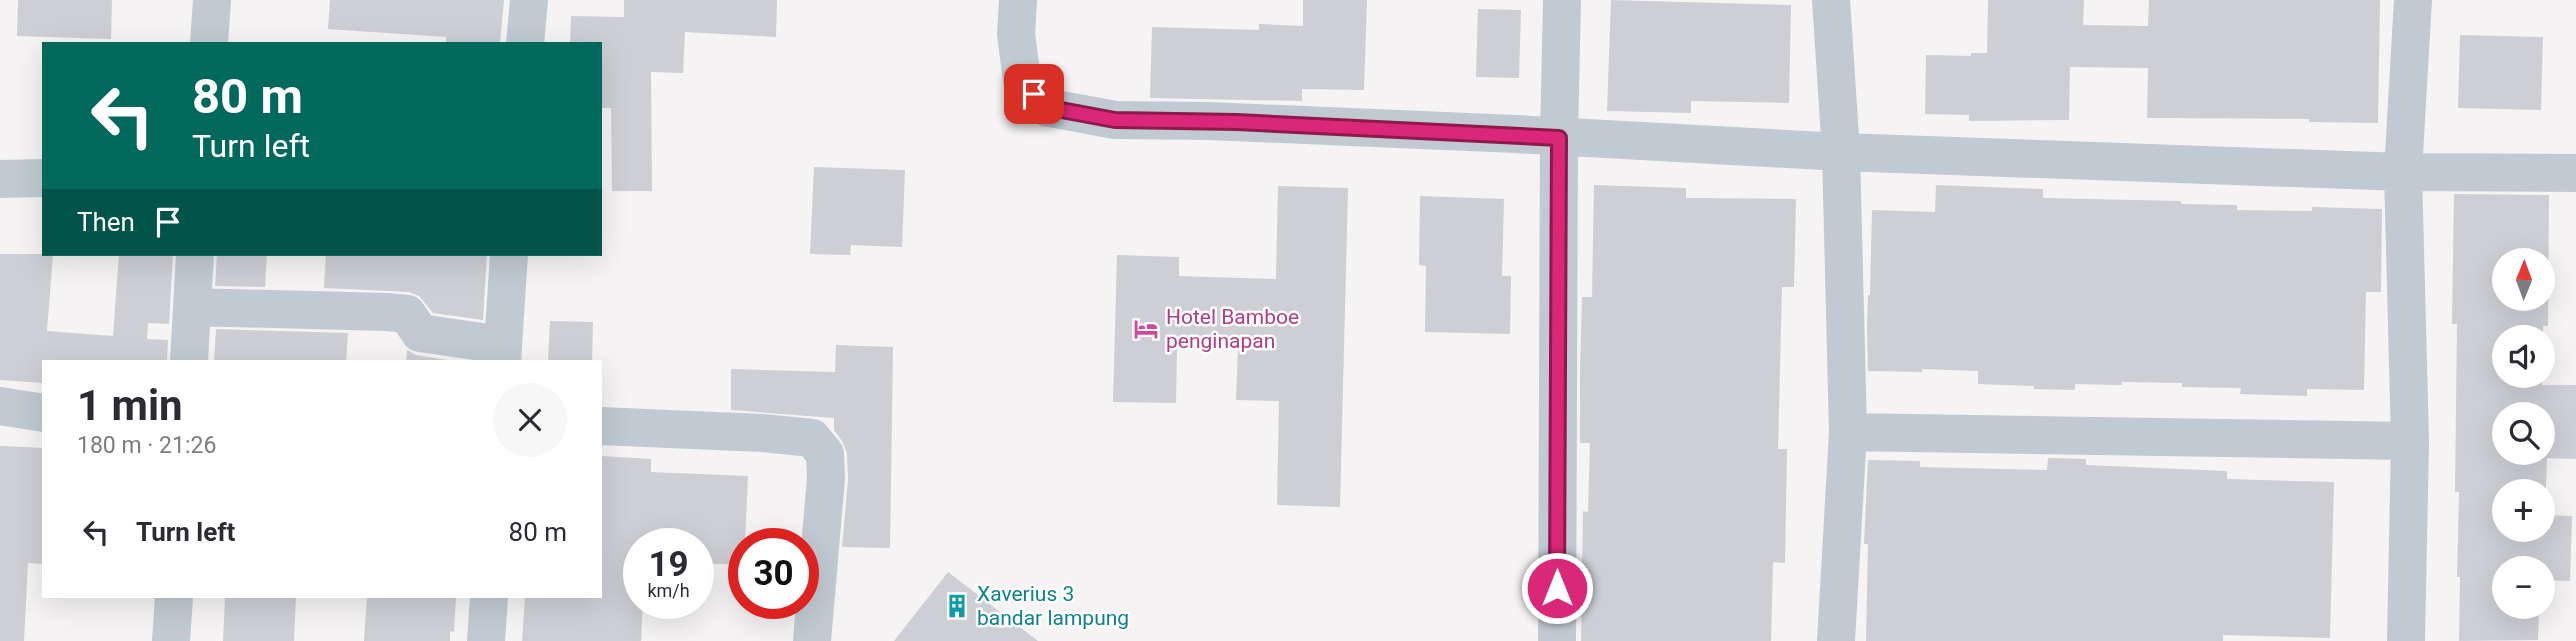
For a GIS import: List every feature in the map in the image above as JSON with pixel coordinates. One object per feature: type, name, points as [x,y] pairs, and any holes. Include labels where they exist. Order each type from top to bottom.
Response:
[{"type":"street","points":[[209,42],[212,0]]},
{"type":"street","points":[[525,42],[528,0]]},
{"type":"street","points":[[1018,0],[1016,34],[1022,80],[1045,107],[1115,120],[1237,122],[1841,152],[2403,172],[2576,173]]},
{"type":"street","points":[[1557,641],[1562,0]]},
{"type":"street","points":[[1831,0],[1841,152],[1848,432],[1836,641]]},
{"type":"street","points":[[2406,641],[2410,442],[2403,172],[2413,0]]},
{"type":"street","points":[[0,179],[42,178]]},
{"type":"street","points":[[189,360],[195,256]]},
{"type":"street","points":[[192,307],[407,314],[421,333],[502,354],[509,256]]},
{"type":"street","points":[[0,406],[42,413]]},
{"type":"street","points":[[602,426],[762,433],[812,438],[825,454],[827,478],[812,641]]},
{"type":"street","points":[[1848,432],[2410,442]]},
{"type":"street","points":[[171,641],[174,598]]},
{"type":"street","points":[[486,641],[489,598]]},
{"type":"building","points":[[18,0],[112,0],[111,39],[17,36]]},
{"type":"building","points":[[330,0],[504,0],[500,42],[446,42],[446,37],[328,29]]},
{"type":"building","points":[[624,0],[777,0],[776,37],[685,32],[683,73],[651,72],[652,191],[612,191],[611,108],[602,108],[602,42],[570,42],[571,16],[624,17]]},
{"type":"building","points":[[1303,0],[1367,0],[1364,90],[1302,89],[1302,101],[1150,98],[1152,27],[1259,30],[1259,24],[1303,26]]},
{"type":"building","points":[[1611,0],[1791,5],[1789,103],[1691,101],[1691,113],[1607,111]]},
{"type":"building","points":[[1988,0],[2084,0],[2083,25],[2148,26],[2149,0],[2380,0],[2378,123],[2309,122],[2309,119],[2147,118],[2148,68],[2070,67],[2069,120],[1969,121],[1969,115],[1925,114],[1926,55],[1971,56],[1971,53],[1987,53]]},
{"type":"building","points":[[1478,9],[1521,10],[1519,78],[1476,77]]},
{"type":"building","points":[[2460,35],[2543,37],[2541,110],[2458,108]]},
{"type":"building","points":[[814,167],[905,170],[902,247],[851,245],[850,255],[810,254]]},
{"type":"building","points":[[1594,185],[1686,188],[1686,198],[1796,199],[1794,287],[1782,287],[1778,449],[1787,449],[1785,563],[1773,562],[1771,641],[1581,641],[1583,511],[1588,512],[1590,443],[1580,443],[1582,297],[1592,297]]},
{"type":"building","points":[[1936,185],[2043,189],[2043,198],[2237,205],[2237,210],[2312,211],[2312,207],[2382,209],[2381,292],[2366,292],[2364,390],[2307,389],[2307,396],[2240,394],[2241,388],[2122,382],[2122,385],[2075,384],[2075,390],[2034,389],[2034,386],[1978,384],[1978,371],[1868,371],[1867,325],[1872,210],[1935,212]]},
{"type":"building","points":[[1278,186],[1348,188],[1340,507],[1277,505],[1279,401],[1236,400],[1238,350],[1177,349],[1176,403],[1113,402],[1117,255],[1179,257],[1179,276],[1276,279]]},
{"type":"building","points":[[2454,194],[2549,195],[2549,248],[2492,248],[2492,312],[2548,312],[2548,325],[2492,325],[2492,388],[2555,388],[2555,385],[2576,385],[2576,459],[2555,458],[2555,402],[2492,402],[2492,465],[2547,465],[2546,479],[2492,479],[2492,542],[2555,542],[2555,515],[2572,516],[2570,581],[2555,580],[2555,556],[2492,556],[2492,619],[2539,619],[2538,640],[2459,641],[2459,492],[2455,492],[2457,324],[2452,324]]},
{"type":"building","points":[[1420,196],[1504,199],[1502,276],[1511,276],[1510,334],[1425,332],[1426,266],[1419,265]]},
{"type":"building","points":[[0,254],[53,256],[47,331],[113,336],[119,256],[173,256],[169,324],[148,323],[147,339],[168,340],[167,360],[42,360],[42,383],[0,380]]},
{"type":"building","points":[[217,256],[267,256],[265,287],[215,286]]},
{"type":"building","points":[[326,256],[487,256],[483,320],[433,313],[419,296],[409,292],[324,288]]},
{"type":"building","points":[[550,321],[593,322],[592,360],[548,360]]},
{"type":"building","points":[[216,329],[348,333],[346,360],[214,360]]},
{"type":"building","points":[[836,345],[893,347],[890,548],[842,547],[848,480],[847,453],[834,430],[834,418],[731,410],[731,369],[835,372]]},
{"type":"building","points":[[407,350],[416,355],[447,360],[406,360]]},
{"type":"building","points":[[0,446],[42,448],[42,564],[28,563],[24,641],[0,641]]},
{"type":"building","points":[[602,456],[651,459],[651,472],[748,476],[746,528],[728,528],[728,564],[714,564],[714,528],[623,528],[623,619],[642,619],[641,641],[522,641],[525,598],[602,598]]},
{"type":"building","points":[[2048,458],[2086,459],[2086,465],[2227,471],[2227,479],[2334,482],[2330,638],[2223,635],[2223,641],[1866,641],[1868,544],[1864,544],[1868,460],[1920,461],[1920,467],[2047,470]]},
{"type":"building","name":"Xaverius 3 bandar lampung","points":[[948,572],[1038,641],[894,641]]},
{"type":"building","points":[[225,598],[296,598],[294,641],[223,641]]},
{"type":"building","points":[[367,598],[456,598],[454,632],[450,631],[450,641],[364,641]]},
{"type":"place","name":"Hotel Bamboe penginapan","points":[[1146,329]]},
{"type":"place","name":"Xaverius 3 bandar lampung","points":[[957,606]]},
{"type":"route","points":[[1034,94],[1045,107],[1115,120],[1237,122],[1559,138],[1557,588]]}]
